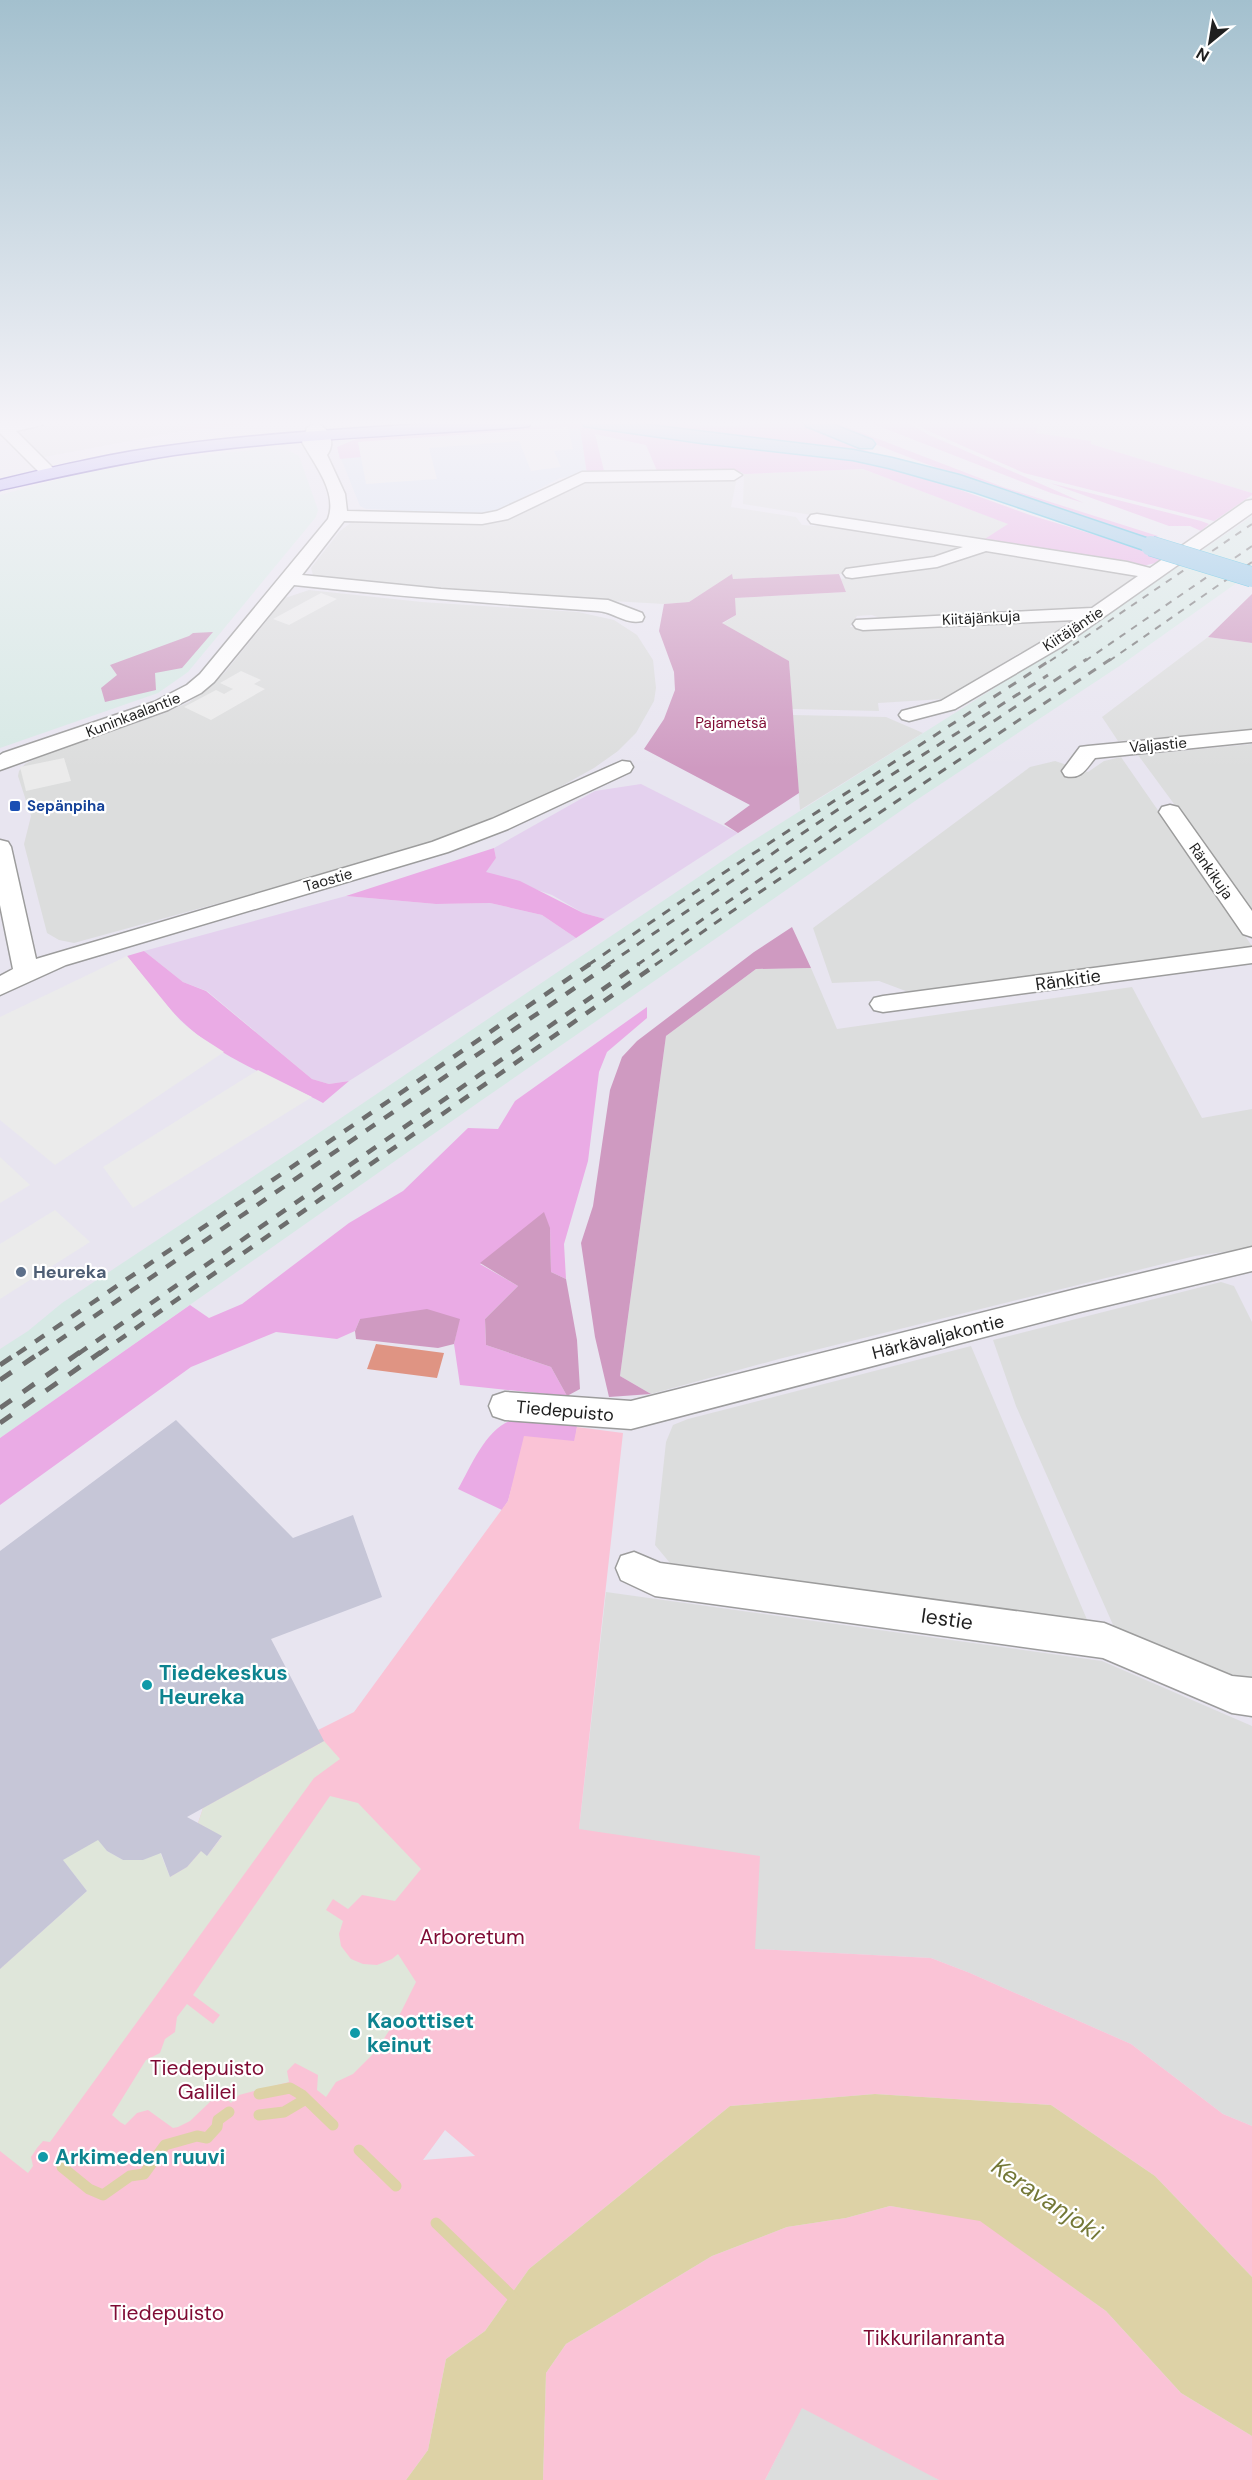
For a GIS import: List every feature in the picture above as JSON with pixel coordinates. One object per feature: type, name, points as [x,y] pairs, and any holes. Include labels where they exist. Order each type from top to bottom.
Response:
[{"type":"highway","points":[[1151,538],[1252,560]]},
{"type":"highway","points":[[1153,538],[1252,576]]},
{"type":"street","name":"Kuninkaalantie","points":[[0,764],[11,758],[161,706],[194,689],[222,662],[323,538]]},
{"type":"street","points":[[932,538],[1127,567],[1152,574]]},
{"type":"street","name":"Kiitäjäntie","points":[[909,715],[948,705],[1054,643],[1205,538]]},
{"type":"street","points":[[852,573],[937,562],[983,546]]},
{"type":"street","points":[[289,579],[441,595],[609,606],[635,617]]},
{"type":"street","name":"Kiitäjänkuja","points":[[863,624],[1099,613]]},
{"type":"street","name":"Valjastie","points":[[1074,771],[1088,752],[1252,736]]},
{"type":"street","name":"Taostie","points":[[26,972],[57,959],[440,847],[500,824],[622,767]]},
{"type":"street","name":"Ränkikuja","points":[[1170,812],[1252,929]]},
{"type":"street","points":[[0,847],[26,972],[0,987]]},
{"type":"street","name":"Ränkitie","points":[[884,1004],[1252,955]]},
{"type":"street","name":"Härkävaljakontie","points":[[625,1416],[1248,1269]]},
{"type":"street","name":"Tiedepuisto","points":[[505,1406],[625,1416]]},
{"type":"street","name":"Iestie","points":[[634,1568],[655,1579],[1104,1641],[1232,1694],[1252,1697]]},
{"type":"shaded area","points":[[0,538],[299,538],[188,672],[158,693],[0,748]]},
{"type":"shaded area","points":[[335,538],[913,538],[971,547],[943,558],[839,574],[733,579],[732,575],[689,602],[664,604],[437,591],[320,577],[313,575],[311,568]]},
{"type":"shaded area","points":[[953,538],[987,538],[980,542]]},
{"type":"shaded area","points":[[987,538],[1104,538],[1164,556],[1155,563],[1143,566],[980,542]]},
{"type":"shaded area","points":[[1220,538],[1252,538],[1252,572],[1121,665],[915,801],[482,1100],[0,1438],[0,1349],[28,1331],[62,1303],[740,849],[1075,637]]},
{"type":"shaded area","points":[[983,549],[1135,574],[1137,578],[1090,608],[883,619],[872,615],[857,616],[850,627],[1064,616],[1072,619],[1071,623],[1030,652],[1021,652],[944,699],[878,703],[879,711],[792,709],[789,661],[722,624],[736,615],[734,598],[846,592],[841,579],[949,561]]},
{"type":"shaded area","points":[[309,590],[422,602],[578,612],[614,620],[637,635],[653,660],[656,688],[654,701],[636,733],[618,751],[594,768],[533,802],[439,841],[74,943],[59,940],[47,933],[24,844],[31,816],[18,776],[19,771],[25,764],[41,756],[165,713],[189,702],[209,688],[226,671],[285,598]]},
{"type":"shaded area","points":[[321,593],[337,599],[289,625],[273,619]]},
{"type":"shaded area","points":[[1208,637],[1252,643],[1252,730],[1118,741],[1102,717]]},
{"type":"shaded area","points":[[241,671],[261,680],[254,684],[265,689],[211,720],[184,707],[216,690],[224,694],[233,689],[220,683]]},
{"type":"shaded area","points":[[793,715],[886,717],[923,733],[800,810]]},
{"type":"shaded area","points":[[1252,744],[1252,910],[1138,755]]},
{"type":"shaded area","points":[[1121,757],[1252,946],[911,993],[879,981],[832,983],[813,928],[1030,767],[1055,761],[1088,772],[1104,761]]},
{"type":"shaded area","points":[[64,758],[71,781],[26,791],[20,767]]},
{"type":"shaded area","points":[[641,784],[738,833],[605,919],[583,913],[552,895],[485,872],[496,858],[494,848],[595,791]]},
{"type":"shaded area","points":[[494,848],[496,858],[486,872],[520,881],[583,913],[605,919],[576,938],[542,915],[490,903],[436,904],[346,896]]},
{"type":"shaded area","points":[[346,896],[436,904],[490,903],[542,915],[576,938],[349,1081],[329,1084],[312,1079],[207,991],[183,982],[144,951]]},
{"type":"shaded area","points":[[144,951],[183,982],[206,991],[312,1079],[329,1084],[349,1081],[323,1103],[208,1043],[176,1015],[127,956]]},
{"type":"shaded area","points":[[127,956],[180,1021],[224,1052],[55,1165],[0,1120],[0,1017]]},
{"type":"shaded area","points":[[811,968],[837,1029],[1132,987],[1202,1118],[1252,1109],[1252,1248],[1195,1256],[779,1359],[651,1394],[620,1376],[666,1036],[756,969]]},
{"type":"shaded area","points":[[647,1007],[647,1018],[607,1052],[599,1072],[588,1161],[564,1244],[566,1279],[551,1272],[550,1228],[480,1264],[518,1286],[485,1319],[486,1345],[551,1367],[567,1396],[460,1385],[454,1344],[459,1319],[360,1319],[355,1331],[337,1339],[276,1332],[191,1367],[0,1505],[0,1438],[190,1305],[209,1318],[242,1304],[349,1223],[403,1191],[468,1128],[498,1129],[515,1101]]},
{"type":"shaded area","points":[[258,1070],[312,1097],[133,1208],[103,1167]]},
{"type":"shaded area","points":[[0,1157],[30,1185],[0,1203]]},
{"type":"shaded area","name":"Heureka","points":[[55,1210],[90,1242],[0,1299],[0,1244]]},
{"type":"shaded area","points":[[1221,1282],[1234,1286],[1252,1322],[1252,1677],[1243,1680],[1114,1627],[1016,1406],[993,1340]]},
{"type":"shaded area","points":[[376,1344],[444,1353],[437,1378],[367,1369]]},
{"type":"shaded area","points":[[971,1346],[1088,1622],[670,1563],[655,1545],[666,1442],[673,1425],[688,1419]]},
{"type":"shaded area","points":[[515,1419],[575,1424],[577,1427],[575,1441],[517,1469],[508,1501],[502,1510],[458,1489],[488,1438],[505,1423]]},
{"type":"shaded area","points":[[606,1592],[1102,1661],[1252,1726],[1252,2126],[1223,2114],[1131,2044],[931,1958],[755,1949],[579,1829]]},
{"type":"shaded area","points":[[324,1741],[340,1759],[314,1778],[50,2142],[43,2141],[37,2148],[31,2157],[33,2166],[28,2173],[0,2151],[0,1969],[87,1891],[43,1835],[99,1839],[107,1851],[123,1860],[143,1860],[160,1852],[170,1877],[187,1867],[201,1851],[208,1855],[222,1837],[198,1823],[203,1808]]},
{"type":"shaded area","points":[[330,1796],[358,1803],[421,1869],[395,1901],[362,1895],[348,1909],[333,1899],[326,1910],[343,1921],[339,1934],[341,1946],[351,1959],[363,1964],[377,1965],[398,1954],[416,1982],[401,2012],[376,2051],[353,2074],[336,2082],[326,2097],[317,2090],[318,2075],[295,2063],[287,2071],[289,2082],[239,2095],[231,2103],[224,2096],[212,2100],[190,2121],[178,2127],[173,2128],[148,2110],[137,2113],[125,2125],[120,2122],[112,2115],[146,2060],[160,2053],[165,2039],[175,2032],[177,2017],[187,2004],[213,2024],[220,2015],[193,1995]]},
{"type":"shaded area","points":[[802,2407],[931,2475],[939,2480],[765,2480]]},
{"type":"green space","name":"Pajametsä","points":[[732,574],[733,579],[839,574],[846,592],[735,598],[736,615],[722,623],[789,661],[799,793],[738,833],[724,824],[750,805],[644,749],[664,719],[675,690],[674,672],[659,631],[664,604],[689,602]]},
{"type":"green space","points":[[1252,594],[1252,643],[1208,637]]},
{"type":"green space","points":[[213,632],[182,668],[155,673],[156,690],[105,702],[101,688],[117,675],[110,665],[193,633]]},
{"type":"green space","points":[[792,927],[811,968],[756,969],[666,1036],[620,1376],[651,1394],[609,1397],[595,1337],[581,1243],[593,1206],[610,1090],[622,1057],[637,1041],[754,952]]},
{"type":"green space","points":[[544,1212],[550,1228],[551,1272],[566,1279],[577,1340],[580,1389],[567,1396],[551,1367],[486,1345],[485,1319],[518,1286],[480,1263]]},
{"type":"green space","points":[[427,1309],[460,1319],[454,1344],[438,1348],[356,1339],[355,1331],[360,1319]]},
{"type":"green space","points":[[577,1427],[623,1433],[579,1829],[760,1856],[755,1949],[931,1958],[1131,2044],[1223,2114],[1252,2126],[1252,2277],[1155,2176],[1051,2105],[875,2094],[730,2106],[529,2269],[485,2331],[446,2359],[428,2450],[406,2480],[0,2480],[0,1969],[123,1860],[143,1860],[170,1877],[187,1867],[201,1851],[208,1855],[222,1837],[198,1823],[203,1808],[323,1741],[318,1730],[354,1712],[508,1501],[524,1436],[574,1441]],"holes":[[[445,2130],[475,2156],[423,2160]]]},
{"type":"green space","name":"Tikkurilanranta","points":[[890,2206],[980,2220],[1106,2311],[1181,2393],[1252,2436],[1252,2480],[939,2480],[802,2408],[765,2480],[543,2480],[546,2373],[566,2344],[712,2256],[787,2227],[846,2218]]},
{"type":"water","name":"Keravanjoki","points":[[875,2094],[1051,2105],[1155,2176],[1252,2277],[1252,2436],[1181,2393],[1106,2311],[980,2221],[890,2206],[846,2218],[787,2227],[712,2256],[566,2344],[546,2373],[543,2480],[406,2480],[428,2450],[446,2359],[485,2331],[529,2269],[730,2106]]},
{"type":"building","name":"Tiedekeskus Heureka","points":[[176,1420],[293,1538],[353,1515],[382,1597],[271,1639],[324,1741],[187,1817],[222,1836],[207,1856],[201,1851],[187,1867],[170,1877],[161,1853],[143,1860],[123,1860],[107,1851],[98,1840],[63,1860],[87,1891],[0,1969],[0,1551]]},
{"type":"waterway","points":[[259,2094],[290,2088],[302,2095],[333,2125]]},
{"type":"waterway","points":[[259,2115],[284,2112],[306,2099]]},
{"type":"waterway","points":[[62,2167],[89,2189],[103,2195],[130,2176],[144,2174],[165,2145],[197,2136],[207,2138],[217,2127],[218,2120],[229,2112]]},
{"type":"waterway","points":[[359,2150],[396,2186]]},
{"type":"waterway","points":[[436,2223],[517,2301]]},
{"type":"railway","points":[[1050,661],[1232,538]]},
{"type":"railway","points":[[1085,661],[1252,546]]},
{"type":"railway","points":[[1109,661],[1252,562]]},
{"type":"railway","points":[[588,965],[722,874],[1052,659]]},
{"type":"railway","points":[[637,965],[837,826],[1087,659]]},
{"type":"railway","points":[[655,965],[757,894],[1111,659]]},
{"type":"railway","points":[[607,965],[849,802],[1048,675]]},
{"type":"railway","points":[[17,1354],[590,964]]},
{"type":"railway","points":[[39,1354],[610,964]]},
{"type":"railway","points":[[78,1354],[639,964]]},
{"type":"railway","points":[[99,1354],[657,964]]},
{"type":"railway","points":[[0,1365],[19,1352]]},
{"type":"railway","points":[[0,1380],[41,1352]]},
{"type":"railway","points":[[0,1408],[80,1352]]},
{"type":"railway","points":[[0,1423],[101,1352]]},
{"type":"place","name":"Sepänpiha","points":[[15,806]]},
{"type":"place","name":"Heureka","points":[[21,1272]]},
{"type":"place","name":"Tiedekeskus Heureka","points":[[147,1685]]},
{"type":"place","name":"Kaoottiset keinut","points":[[355,2033]]},
{"type":"place","name":"Arkimeden ruuvi","points":[[43,2157]]},
{"type":"park label","name":"Arboretum","points":[[472,1937]]},
{"type":"park label","name":"Tiedepuisto Galilei","points":[[207,2080]]}]
